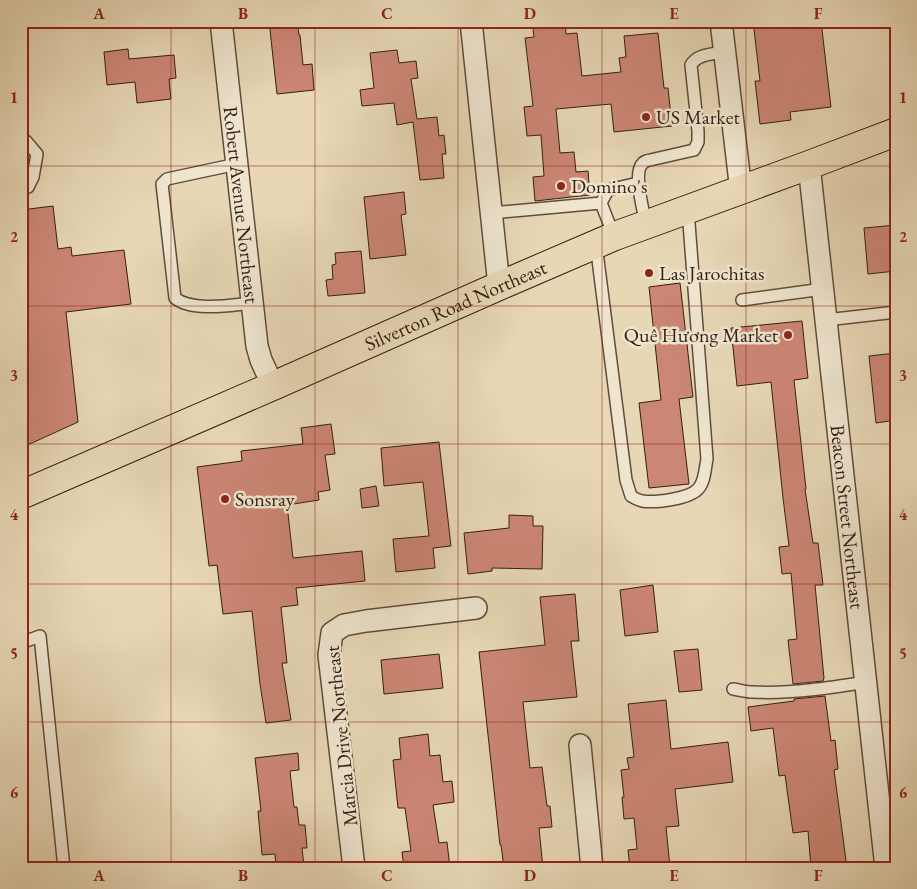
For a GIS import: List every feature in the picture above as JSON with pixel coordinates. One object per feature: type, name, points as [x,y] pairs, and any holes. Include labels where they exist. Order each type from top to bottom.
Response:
[{"type":"main road","name":"Silverton Road Northeast","points":[[21,495],[605,240],[896,132]]},
{"type":"street","name":"Robert Avenue Northeast","points":[[221,21],[258,351],[273,386]]},
{"type":"street","points":[[471,21],[499,286]]},
{"type":"street","points":[[722,21],[741,190]]},
{"type":"street","name":"Beacon Street Northeast","points":[[810,165],[886,868]]},
{"type":"street","name":"Marcia Drive Northeast","points":[[354,868],[329,655],[332,634],[344,625],[366,621],[476,608]]},
{"type":"street","points":[[580,745],[592,868]]},
{"type":"lane","points":[[646,225],[638,183],[639,169],[643,163],[650,160],[694,150],[698,142],[698,131],[691,65],[694,60],[701,56],[725,52]]},
{"type":"lane","points":[[21,141],[26,141],[37,154],[33,177],[28,187],[21,188]]},
{"type":"lane","points":[[237,164],[167,179],[162,184],[175,298],[190,305],[220,306],[252,303]]},
{"type":"lane","points":[[638,183],[608,190],[601,203],[626,480],[631,496],[640,500],[658,502],[690,495],[699,489],[704,478],[706,459],[688,210]]},
{"type":"lane","points":[[491,213],[601,203]]},
{"type":"lane","points":[[742,300],[823,289]]},
{"type":"lane","points":[[826,320],[896,312]]},
{"type":"lane","points":[[21,643],[40,636],[64,868]]},
{"type":"lane","points":[[733,689],[751,692],[785,691],[866,682]]},
{"type":"building","points":[[269,21],[297,21],[303,65],[312,64],[314,90],[277,94]]},
{"type":"building","points":[[532,21],[565,21],[566,34],[577,33],[582,76],[621,72],[619,58],[626,57],[624,36],[658,33],[664,88],[668,88],[672,126],[614,132],[611,104],[556,109],[560,153],[574,152],[576,172],[588,171],[590,195],[535,201],[533,177],[544,176],[541,135],[527,136],[524,107],[533,106],[525,38],[534,37]]},
{"type":"building","points":[[753,21],[821,21],[831,107],[790,112],[791,120],[760,124],[755,81],[760,81]]},
{"type":"building","points":[[128,49],[129,59],[174,55],[176,78],[169,79],[171,99],[137,103],[135,82],[107,85],[104,52]]},
{"type":"building","points":[[397,50],[399,63],[416,61],[418,78],[411,79],[417,119],[437,117],[439,136],[444,135],[446,154],[442,154],[444,178],[420,180],[413,122],[397,125],[394,103],[362,106],[360,90],[374,88],[370,53]]},
{"type":"building","points":[[404,192],[406,214],[401,215],[406,255],[370,259],[364,197]]},
{"type":"building","points":[[53,206],[58,249],[71,247],[72,256],[124,250],[131,304],[66,312],[78,422],[21,448],[21,210]]},
{"type":"building","points":[[896,225],[896,271],[868,274],[864,228]]},
{"type":"building","points":[[361,251],[365,293],[328,296],[326,280],[333,279],[332,265],[336,264],[335,253]]},
{"type":"building","points":[[680,283],[693,397],[679,399],[689,484],[649,488],[639,403],[661,400],[649,287]]},
{"type":"building","points":[[802,321],[808,378],[794,380],[805,489],[813,543],[818,543],[823,585],[815,585],[824,678],[823,681],[793,684],[788,640],[797,639],[791,573],[782,574],[779,547],[789,546],[771,382],[737,386],[731,328]]},
{"type":"building","points":[[896,353],[896,420],[876,423],[869,356]]},
{"type":"building","points":[[331,424],[335,454],[325,455],[330,490],[318,492],[319,500],[287,505],[293,558],[362,551],[365,581],[296,588],[298,605],[281,607],[287,663],[282,663],[291,720],[266,723],[252,611],[223,614],[217,565],[209,566],[197,467],[242,461],[241,451],[303,444],[301,428]]},
{"type":"building","points":[[439,442],[451,546],[433,548],[435,568],[396,572],[393,539],[429,536],[423,482],[384,486],[381,448]]},
{"type":"building","points":[[376,486],[379,506],[362,508],[360,489]]},
{"type":"building","points":[[509,515],[533,516],[533,526],[543,526],[542,569],[492,568],[492,571],[468,574],[464,533],[509,528]]},
{"type":"building","points":[[653,585],[658,632],[625,636],[620,590]]},
{"type":"building","points":[[575,594],[579,641],[571,641],[577,697],[523,702],[530,768],[542,767],[547,806],[550,806],[552,827],[539,828],[543,868],[504,868],[479,652],[545,645],[540,597]]},
{"type":"building","points":[[698,649],[702,690],[679,692],[674,651]]},
{"type":"building","points":[[439,654],[443,688],[384,694],[381,660]]},
{"type":"building","points":[[825,696],[831,741],[835,740],[838,769],[834,770],[847,868],[811,868],[808,831],[793,833],[785,775],[779,776],[773,728],[751,731],[748,707]]},
{"type":"building","points":[[666,700],[671,749],[728,742],[733,782],[675,789],[679,826],[666,827],[670,867],[630,868],[628,850],[637,849],[634,818],[624,819],[621,770],[629,769],[627,758],[634,757],[628,704]]},
{"type":"building","points":[[428,734],[430,756],[440,755],[443,782],[452,781],[454,802],[433,805],[439,843],[447,842],[450,868],[404,868],[402,852],[411,851],[405,808],[398,808],[393,760],[401,759],[399,738]]},
{"type":"building","points":[[298,753],[299,770],[290,771],[294,807],[297,807],[299,825],[305,825],[307,848],[302,848],[304,866],[276,868],[275,854],[262,855],[258,811],[261,811],[255,758]]},
{"type":"place","name":"US Market","points":[[646,117]]},
{"type":"place","name":"Domino's","points":[[561,186]]},
{"type":"place","name":"Las Jarochitas","points":[[649,273]]},
{"type":"place","name":"Quê Hương Market","points":[[788,335]]},
{"type":"place","name":"Sonsray","points":[[225,499]]}]
